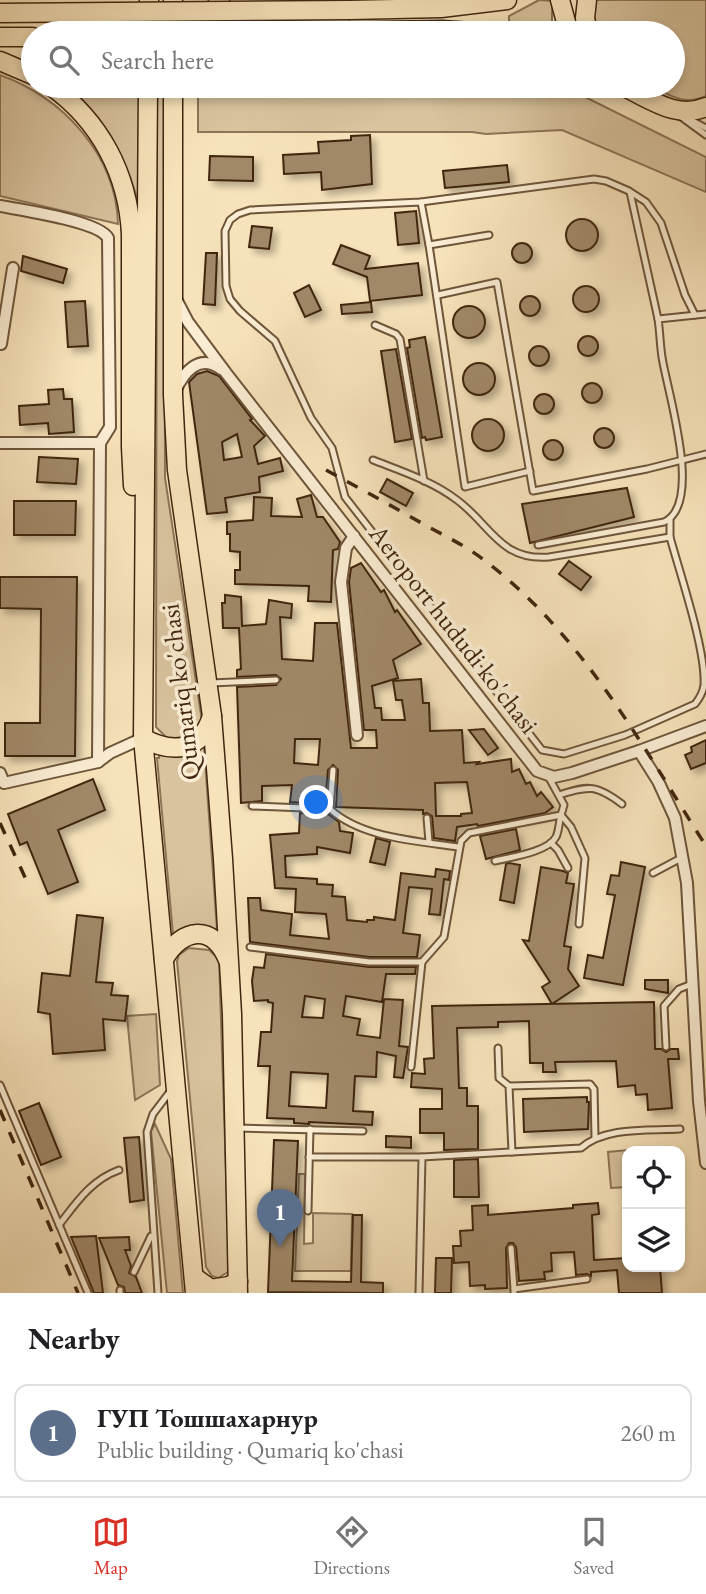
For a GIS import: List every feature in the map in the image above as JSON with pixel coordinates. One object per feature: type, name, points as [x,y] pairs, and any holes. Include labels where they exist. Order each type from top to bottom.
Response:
[{"type":"main road","points":[[149,0],[149,21]]},
{"type":"main road","points":[[173,0],[173,21]]},
{"type":"main road","points":[[213,21],[220,0]]},
{"type":"main road","points":[[0,13],[450,8],[507,0]]},
{"type":"main road","points":[[560,0],[566,21]]},
{"type":"main road","points":[[586,21],[587,0]]},
{"type":"main road","points":[[0,37],[21,37]]},
{"type":"main road","points":[[0,61],[21,70]]},
{"type":"main road","points":[[66,98],[79,109],[101,137],[116,163],[127,198],[131,234],[131,447],[142,635]]},
{"type":"main road","name":"Qumariq ko'chasi","points":[[148,98],[143,738],[195,1285]]},
{"type":"main road","name":"Qumariq ko'chasi","points":[[173,98],[173,395],[178,492],[212,716],[229,963],[238,1287]]},
{"type":"main road","points":[[173,122],[180,98]]},
{"type":"main road","points":[[648,98],[684,112],[706,107]]},
{"type":"main road","points":[[143,738],[172,748],[190,745],[204,734],[212,716]]},
{"type":"main road","points":[[164,959],[170,948],[181,938],[200,934],[217,942],[229,963]]},
{"type":"main road","points":[[195,1285],[211,1289],[238,1287]]},
{"type":"street","points":[[0,206],[50,215],[94,227],[103,231],[108,238],[110,428],[100,443],[98,762]]},
{"type":"street","points":[[0,355],[13,268]]},
{"type":"street","name":"Aeroport hududi ko'chasi","points":[[174,294],[188,322],[226,373],[531,766],[548,776]]},
{"type":"street","points":[[173,395],[184,374],[197,364],[211,363],[226,373]]},
{"type":"street","points":[[0,443],[100,443]]},
{"type":"street","points":[[354,536],[346,548],[341,582],[357,735]]},
{"type":"street","points":[[548,776],[572,773],[706,726]]},
{"type":"street","points":[[98,736],[110,753]]},
{"type":"street","points":[[0,773],[4,783],[87,766],[143,738]]},
{"type":"street","points":[[639,751],[658,781],[675,818],[687,883],[699,1101],[706,1163]]},
{"type":"lane","points":[[669,108],[706,128]]},
{"type":"lane","points":[[669,108],[706,135]]},
{"type":"lane","points":[[629,191],[658,319],[662,357],[683,460],[679,504],[670,519],[670,537],[700,648],[704,685],[695,705],[625,736],[564,754],[542,750],[345,497],[332,448],[310,418],[275,341],[230,299],[226,286],[225,231],[230,220],[250,210],[421,202],[594,179],[629,191],[646,202],[661,223],[685,296],[695,316]]},
{"type":"lane","points":[[421,202],[438,295],[465,487]]},
{"type":"lane","points":[[429,245],[489,235]]},
{"type":"lane","points":[[438,295],[496,282],[533,491],[706,454]]},
{"type":"lane","points":[[658,319],[706,314]]},
{"type":"lane","points":[[375,325],[396,334],[400,339],[424,481]]},
{"type":"lane","points":[[373,460],[424,481],[455,499],[500,542],[520,556],[549,557],[670,537]]},
{"type":"lane","points":[[455,499],[465,487],[530,471]]},
{"type":"lane","points":[[538,545],[670,519]]},
{"type":"lane","points":[[208,683],[276,680]]},
{"type":"lane","points":[[330,809],[333,770]]},
{"type":"lane","points":[[495,861],[544,848],[557,836],[564,805],[548,776]]},
{"type":"lane","points":[[559,795],[584,786],[604,790],[622,804]]},
{"type":"lane","points":[[252,806],[330,809],[340,819],[365,830],[458,847]]},
{"type":"lane","points":[[411,1067],[422,962],[444,937],[458,847],[469,833],[561,815]]},
{"type":"lane","points":[[561,815],[571,827],[585,858],[579,924]]},
{"type":"lane","points":[[427,818],[429,842]]},
{"type":"lane","points":[[551,843],[568,868]]},
{"type":"lane","points":[[653,873],[682,857]]},
{"type":"lane","points":[[250,947],[369,962],[422,962]]},
{"type":"lane","points":[[666,1047],[664,1006],[679,989],[692,984]]},
{"type":"lane","points":[[498,1048],[499,1078],[509,1086],[590,1084],[594,1088],[596,1138]]},
{"type":"lane","points":[[158,1293],[147,1132],[153,1114],[176,1083]]},
{"type":"lane","points":[[0,1085],[88,1293]]},
{"type":"lane","points":[[509,1086],[512,1152]]},
{"type":"lane","points":[[234,1128],[363,1131]]},
{"type":"lane","points":[[308,1211],[310,1129]]},
{"type":"lane","points":[[309,1157],[422,1157],[581,1148],[604,1134],[680,1129]]},
{"type":"lane","points":[[419,1293],[422,1157]]},
{"type":"lane","points":[[60,1225],[90,1187],[109,1173],[119,1170]]},
{"type":"lane","points":[[134,1272],[152,1233]]},
{"type":"lane","points":[[511,1248],[514,1291],[587,1279]]},
{"type":"shaded area","points":[[539,0],[552,1],[552,21],[509,21],[509,16]]},
{"type":"shaded area","points":[[594,0],[706,0],[706,96],[691,100],[678,98],[685,98],[685,21],[593,21]]},
{"type":"shaded area","points":[[0,75],[21,84],[21,98],[45,98],[82,132],[108,174],[115,198],[118,224],[0,196]]},
{"type":"shaded area","points":[[81,98],[144,98],[143,197],[137,198],[119,151]]},
{"type":"shaded area","points":[[157,98],[164,98],[165,478],[202,721],[201,726],[183,740],[168,739],[156,727]]},
{"type":"shaded area","points":[[198,98],[587,98],[706,157],[706,192],[562,130],[486,134],[198,132]]},
{"type":"shaded area","points":[[204,746],[217,930],[195,928],[173,934],[157,758],[159,753],[177,757],[188,755]]},
{"type":"shaded area","points":[[189,948],[209,950],[219,959],[229,1265],[228,1272],[218,1278],[212,1276],[206,1267],[177,961],[179,955]]},
{"type":"shaded area","points":[[156,1014],[160,1085],[135,1100],[127,1016]]},
{"type":"shaded area","points":[[155,1124],[171,1159],[183,1293],[167,1293],[151,1131]]},
{"type":"shaded area","points":[[622,1151],[622,1187],[611,1188],[608,1152]]},
{"type":"shaded area","points":[[299,1174],[305,1174],[304,1244],[313,1243],[313,1213],[352,1214],[351,1271],[295,1271]]},
{"type":"building","points":[[370,135],[372,184],[322,190],[321,172],[284,174],[283,155],[319,153],[318,142],[351,140],[351,136]]},
{"type":"building","points":[[210,156],[253,157],[253,181],[209,180]]},
{"type":"building","points":[[507,165],[509,182],[445,188],[443,171]]},
{"type":"building","points":[[416,211],[419,243],[398,245],[395,213]]},
{"type":"building","points":[[582,219],[593,224],[598,235],[593,246],[582,251],[571,246],[566,235],[571,224]]},
{"type":"building","points":[[252,226],[272,228],[269,249],[249,247]]},
{"type":"building","points":[[522,243],[529,246],[532,253],[529,260],[522,263],[515,260],[512,253],[515,246]]},
{"type":"building","points":[[341,245],[370,256],[365,269],[418,263],[422,295],[370,301],[367,277],[333,264]]},
{"type":"building","points":[[206,253],[217,253],[215,305],[203,304]]},
{"type":"building","points":[[23,256],[67,269],[63,283],[21,271]]},
{"type":"building","points":[[309,285],[321,310],[305,317],[294,293]]},
{"type":"building","points":[[586,286],[595,290],[599,299],[595,308],[586,312],[577,308],[573,299],[577,290]]},
{"type":"building","points":[[530,296],[537,299],[540,306],[537,313],[530,316],[523,313],[520,306],[523,299]]},
{"type":"building","points":[[85,301],[88,346],[68,347],[65,302]]},
{"type":"building","points":[[371,302],[372,312],[342,314],[341,305]]},
{"type":"building","points":[[469,306],[480,311],[485,322],[480,333],[469,338],[458,333],[453,322],[458,311]]},
{"type":"building","points":[[588,336],[595,339],[598,346],[595,353],[588,356],[581,353],[578,346],[581,339]]},
{"type":"building","points":[[425,337],[442,437],[426,440],[425,437],[422,438],[407,348],[410,347],[409,340]]},
{"type":"building","points":[[539,346],[546,349],[549,356],[546,363],[539,366],[532,363],[529,356],[532,349]]},
{"type":"building","points":[[396,349],[412,439],[395,442],[381,351]]},
{"type":"building","points":[[479,363],[490,368],[495,379],[490,390],[479,395],[468,390],[463,379],[468,368]]},
{"type":"building","points":[[207,371],[219,376],[252,419],[250,420],[265,436],[254,446],[258,464],[280,458],[283,471],[259,477],[260,492],[225,498],[227,512],[207,514],[189,382],[197,374]],"holes":[[[237,434],[242,457],[224,460],[222,442]]]},
{"type":"building","points":[[592,383],[599,386],[602,393],[599,400],[592,403],[585,400],[582,393],[585,386]]},
{"type":"building","points":[[63,389],[64,399],[72,399],[74,432],[49,434],[48,423],[20,425],[19,406],[49,404],[48,390]]},
{"type":"building","points":[[544,394],[551,397],[554,404],[551,411],[544,414],[537,411],[534,404],[537,397]]},
{"type":"building","points":[[488,419],[499,424],[504,435],[499,446],[488,451],[477,446],[472,435],[477,424]]},
{"type":"building","points":[[604,428],[611,431],[614,438],[611,445],[604,448],[597,445],[594,438],[597,431]]},
{"type":"building","points":[[553,440],[560,443],[563,450],[560,457],[553,460],[546,457],[543,450],[546,443]]},
{"type":"building","points":[[39,457],[78,459],[76,484],[37,482]]},
{"type":"building","points":[[387,479],[413,493],[406,506],[380,492]]},
{"type":"building","points":[[627,488],[634,517],[530,543],[522,504]]},
{"type":"building","points":[[311,495],[317,517],[323,517],[340,542],[338,549],[333,550],[331,602],[308,601],[309,586],[235,584],[235,570],[240,570],[240,552],[230,551],[227,522],[253,520],[254,497],[272,498],[271,516],[302,517],[297,499]]},
{"type":"building","points":[[14,501],[76,501],[75,535],[14,535]]},
{"type":"building","points":[[569,561],[591,577],[581,590],[559,574]]},
{"type":"building","points":[[361,563],[381,592],[384,590],[395,612],[397,610],[421,644],[393,660],[398,678],[372,686],[375,708],[381,708],[382,720],[405,720],[402,700],[396,700],[393,681],[421,679],[423,703],[429,703],[430,731],[462,730],[464,763],[511,759],[512,772],[519,769],[526,784],[530,782],[537,796],[541,792],[553,807],[545,813],[478,826],[457,827],[455,841],[434,838],[432,816],[423,814],[423,810],[336,807],[338,770],[333,765],[328,770],[325,804],[290,802],[292,785],[262,786],[262,801],[241,803],[237,687],[276,685],[281,679],[276,675],[237,677],[237,670],[241,669],[239,628],[223,628],[222,603],[225,603],[225,595],[241,597],[242,626],[266,624],[269,600],[292,604],[291,618],[280,617],[282,659],[313,661],[315,623],[337,623],[351,748],[377,748],[376,730],[364,730],[349,582],[351,568]],"holes":[[[295,739],[320,739],[318,765],[294,763]],[[467,782],[472,813],[436,816],[435,783]]]},
{"type":"building","points":[[0,577],[77,577],[75,756],[5,756],[5,723],[40,723],[41,609],[0,608]]},
{"type":"building","points":[[484,729],[498,748],[488,755],[469,730]]},
{"type":"building","points":[[706,740],[706,763],[691,769],[685,755],[692,752],[691,747]]},
{"type":"building","points":[[93,779],[105,810],[58,830],[78,882],[48,894],[27,842],[20,845],[8,814]]},
{"type":"building","points":[[300,813],[328,814],[339,822],[340,831],[353,833],[350,853],[317,847],[317,854],[285,856],[286,877],[317,879],[317,884],[333,885],[332,896],[345,897],[347,920],[367,922],[374,920],[374,917],[395,920],[401,873],[435,877],[436,869],[450,871],[449,880],[444,879],[440,915],[429,914],[432,889],[409,887],[403,933],[420,935],[417,957],[369,957],[250,942],[248,898],[260,898],[261,910],[292,914],[290,935],[329,939],[326,914],[295,912],[296,889],[275,888],[270,835],[299,833]]},
{"type":"building","points":[[516,829],[520,850],[486,859],[480,836]]},
{"type":"building","points":[[376,838],[390,842],[385,865],[370,862]]},
{"type":"building","points":[[621,862],[645,867],[623,985],[584,978],[588,955],[603,958],[615,895],[607,894],[611,875],[619,876]]},
{"type":"building","points":[[506,864],[520,865],[514,903],[500,900]]},
{"type":"building","points":[[541,867],[568,873],[566,883],[574,884],[564,946],[571,947],[568,969],[579,986],[552,1004],[542,987],[550,982],[523,940],[529,941]]},
{"type":"building","points":[[77,915],[103,918],[96,982],[113,983],[111,995],[128,996],[125,1021],[103,1019],[105,1050],[53,1054],[50,1014],[38,1012],[42,973],[70,976]]},
{"type":"building","points":[[266,954],[369,967],[416,967],[415,974],[386,974],[382,1002],[346,996],[343,1016],[360,1019],[357,1035],[380,1038],[384,999],[403,1000],[399,1046],[408,1047],[403,1078],[394,1077],[396,1056],[377,1052],[376,1077],[355,1076],[353,1111],[373,1112],[372,1125],[294,1123],[294,1119],[267,1118],[270,1066],[258,1066],[261,1032],[271,1032],[273,1003],[268,1000],[254,1001],[252,981],[254,967],[264,968]],"holes":[[[305,996],[325,999],[323,1018],[302,1017]],[[291,1072],[328,1074],[326,1108],[289,1106]]]},
{"type":"building","points":[[645,980],[668,980],[668,993],[645,989]]},
{"type":"building","points":[[654,1002],[655,1049],[666,1052],[678,1049],[679,1059],[668,1059],[672,1108],[648,1110],[647,1094],[636,1095],[635,1085],[618,1087],[616,1061],[555,1062],[556,1072],[543,1072],[543,1063],[530,1063],[529,1021],[498,1022],[498,1027],[457,1028],[459,1088],[467,1088],[467,1106],[478,1106],[478,1149],[444,1150],[444,1133],[420,1133],[420,1109],[442,1109],[442,1089],[411,1087],[412,1073],[425,1074],[424,1059],[434,1058],[432,1006]]},
{"type":"building","points":[[587,1097],[588,1129],[524,1132],[523,1099]]},
{"type":"building","points":[[39,1103],[61,1157],[41,1165],[19,1111]]},
{"type":"building","points":[[386,1136],[411,1137],[411,1148],[386,1147]]},
{"type":"building","points":[[139,1137],[144,1200],[130,1202],[124,1138]]},
{"type":"building","points":[[274,1140],[298,1141],[292,1281],[351,1282],[353,1215],[362,1215],[361,1282],[383,1283],[383,1293],[268,1292]]},
{"type":"building","points":[[478,1159],[479,1197],[454,1197],[454,1160]]},
{"type":"building","points":[[598,1203],[599,1214],[592,1215],[594,1260],[622,1258],[622,1272],[660,1272],[662,1293],[619,1293],[617,1270],[591,1272],[591,1276],[576,1275],[574,1252],[551,1253],[552,1271],[544,1272],[545,1279],[519,1281],[516,1247],[513,1243],[509,1243],[506,1248],[507,1288],[485,1289],[485,1285],[470,1286],[469,1262],[454,1263],[453,1246],[461,1246],[460,1231],[473,1230],[472,1206],[488,1205],[488,1215],[573,1208],[573,1205]]},
{"type":"building","points":[[96,1236],[103,1293],[94,1293],[71,1237]]},
{"type":"building","points":[[129,1237],[130,1250],[125,1250],[131,1266],[129,1273],[136,1277],[142,1293],[125,1293],[124,1287],[118,1285],[99,1238]]},
{"type":"building","points":[[436,1258],[452,1258],[451,1293],[435,1293]]},
{"type":"railway","points":[[326,470],[470,550],[519,589],[580,656],[607,693],[706,846]]},
{"type":"railway","points":[[0,823],[29,886]]},
{"type":"railway","points":[[0,1110],[78,1293]]},
{"type":"place","name":"ГУП Тошшахарнур","points":[[280,1247]]}]
